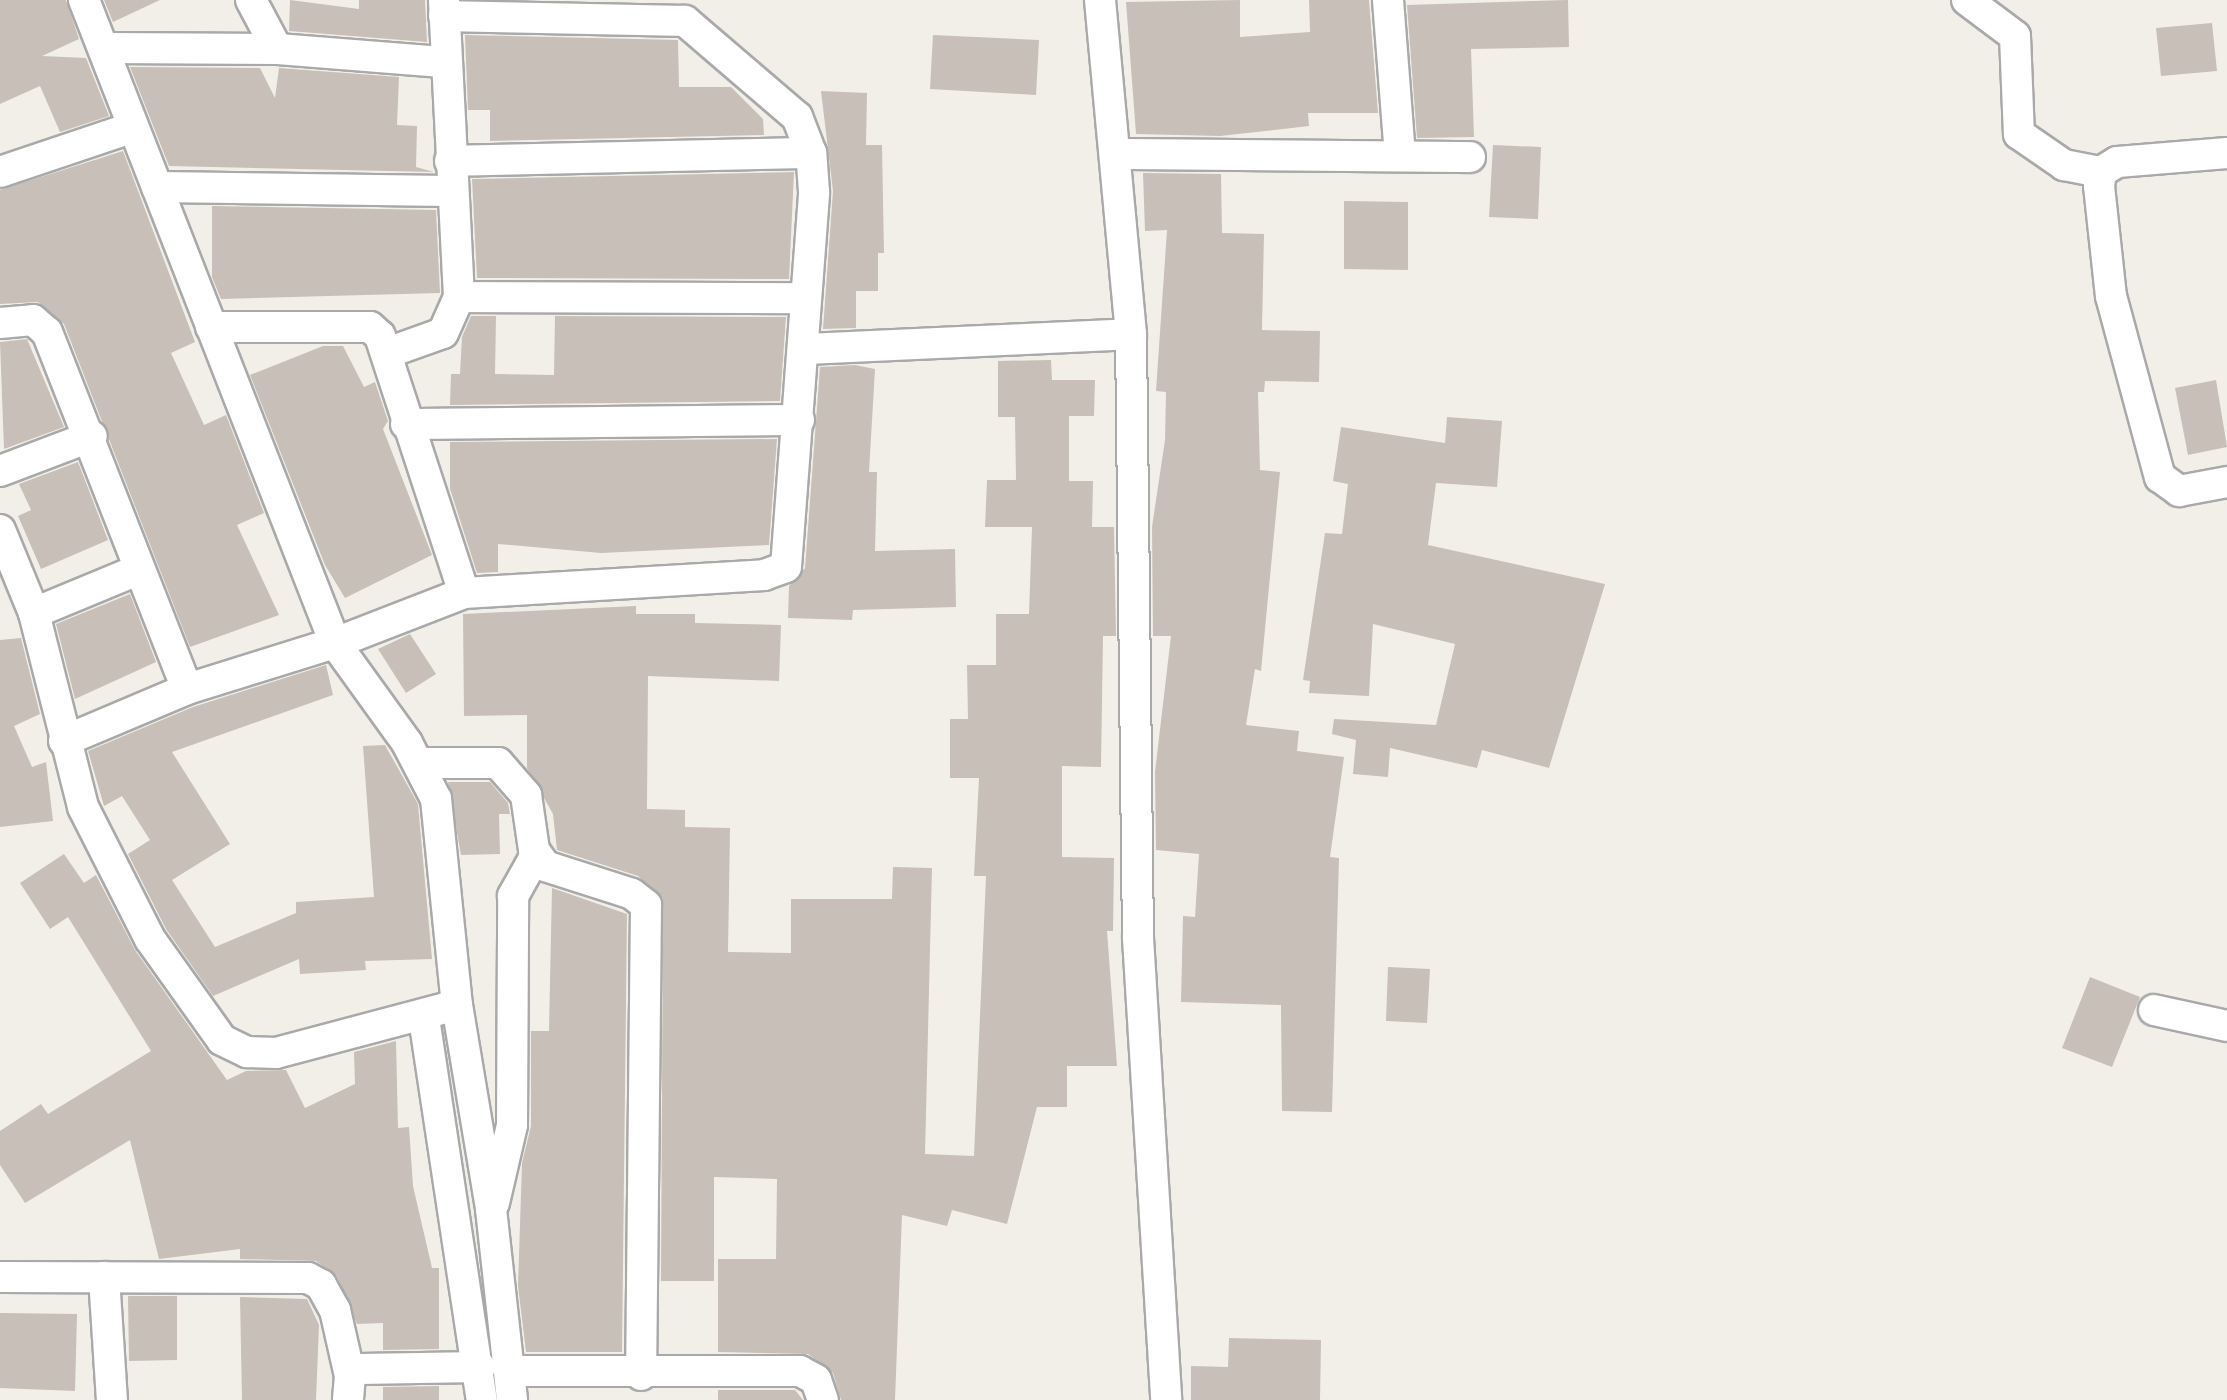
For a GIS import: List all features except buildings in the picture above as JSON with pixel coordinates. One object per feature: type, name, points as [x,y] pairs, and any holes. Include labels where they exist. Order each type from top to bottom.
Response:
[{"type":"street","points":[[84,0],[108,48],[132,128],[334,643],[419,763],[442,818],[456,1005],[491,1209],[501,1379],[482,1400]]},
{"type":"street","points":[[251,0],[277,49]]},
{"type":"street","points":[[1100,0],[1131,334],[1138,938],[1166,1400]]},
{"type":"street","points":[[1388,0],[1400,156]]},
{"type":"street","points":[[1967,0],[2015,36],[2019,134],[2064,165],[2102,172],[2139,157],[2227,154]]},
{"type":"street","points":[[64,741],[187,689],[334,643],[464,593],[784,570],[814,210],[811,152],[787,106],[686,10],[444,8],[442,62],[459,297],[443,333],[386,352]]},
{"type":"street","points":[[108,48],[277,49],[442,62]]},
{"type":"street","points":[[0,172],[132,128]]},
{"type":"street","points":[[157,187],[450,176],[811,152]]},
{"type":"street","points":[[1115,154],[1470,157]]},
{"type":"street","points":[[2102,172],[2111,296],[2160,477],[2179,491],[2227,482]]},
{"type":"street","points":[[459,297],[804,298]]},
{"type":"street","points":[[0,324],[27,319],[47,332],[92,436],[138,570],[187,689]]},
{"type":"street","points":[[211,327],[370,326],[386,352],[406,424],[464,593]]},
{"type":"street","points":[[805,348],[1131,334]]},
{"type":"street","points":[[406,424],[798,420]]},
{"type":"street","points":[[0,472],[92,436]]},
{"type":"street","points":[[0,530],[10,574],[34,613],[83,807],[116,880],[222,1040],[246,1052],[276,1053],[424,1018],[456,1005]]},
{"type":"street","points":[[34,613],[138,570]]},
{"type":"street","points":[[419,763],[498,763],[526,795],[536,856],[513,896],[512,1125],[504,1180],[491,1209]]},
{"type":"street","points":[[536,856],[570,879],[638,896],[648,912],[640,1375]]},
{"type":"street","points":[[2154,1010],[2227,1026]]},
{"type":"street","points":[[424,1018],[501,1379]]},
{"type":"street","points":[[0,1277],[315,1281],[335,1310],[349,1388]]},
{"type":"street","points":[[104,1277],[112,1400]]},
{"type":"street","points":[[349,1388],[360,1368],[501,1379],[640,1375],[698,1388],[807,1372],[820,1384],[823,1400]]}]
